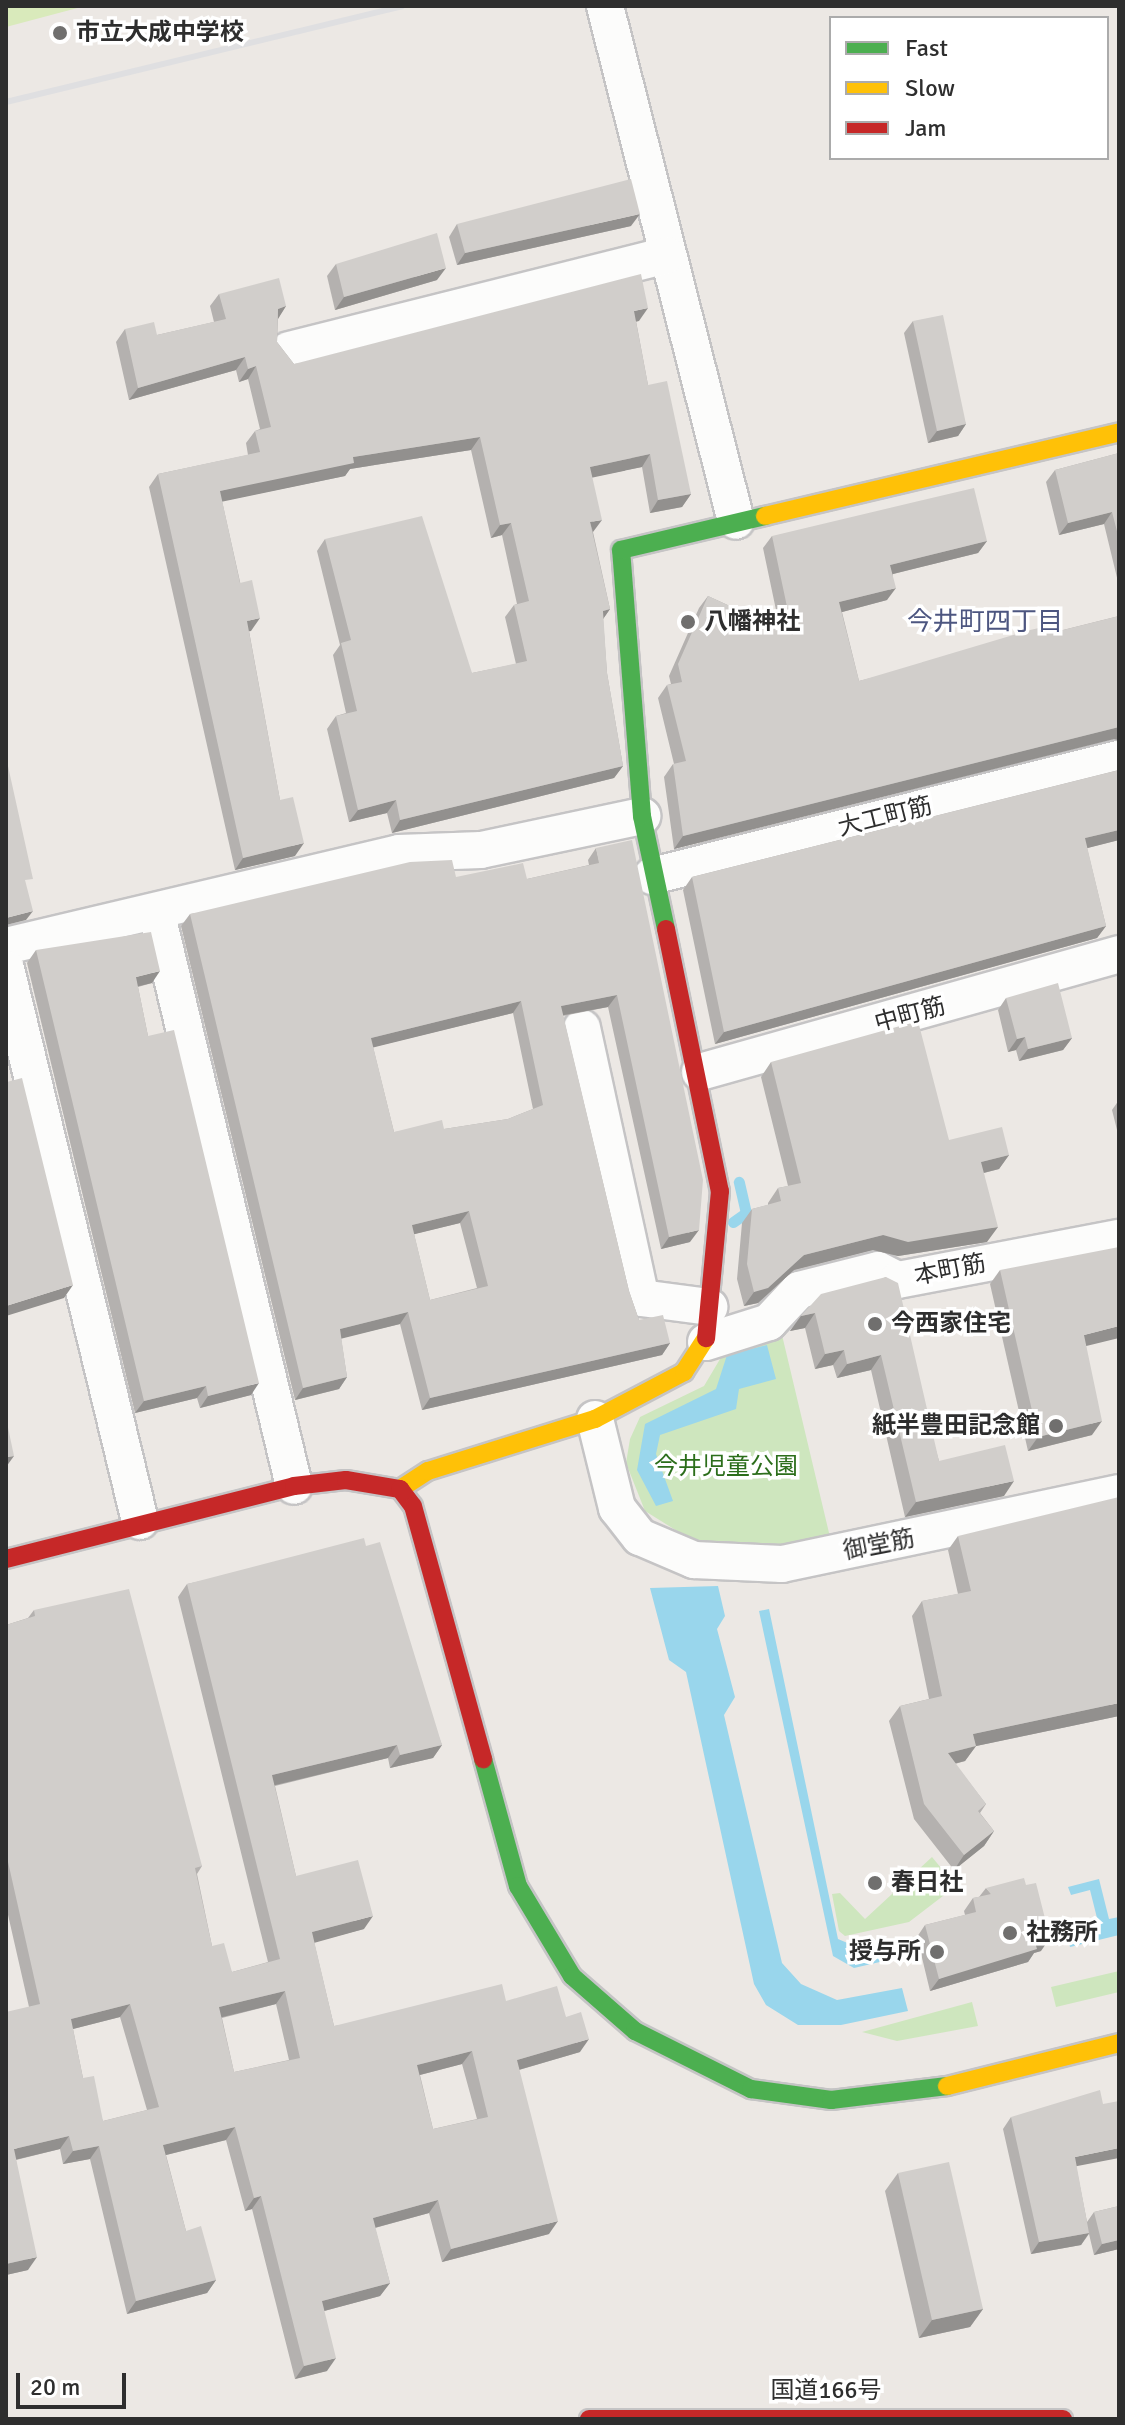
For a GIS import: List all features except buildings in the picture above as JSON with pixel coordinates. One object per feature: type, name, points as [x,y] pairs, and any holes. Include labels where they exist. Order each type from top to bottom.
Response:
[{"type":"main road","points":[[6,1559],[140,1521],[294,1486],[346,1480],[400,1489],[428,1471],[595,1419],[684,1372],[721,1329],[720,1191],[700,1072],[652,876],[642,816],[621,550],[1119,432]]},
{"type":"main road","points":[[400,1489],[413,1506],[518,1886],[572,1976],[635,2031],[751,2089],[831,2100],[930,2090],[1119,2043]]},
{"type":"main road","name":"国道166号","points":[[589,2419],[1063,2419]]},
{"type":"street","points":[[605,6],[736,521]]},
{"type":"street","points":[[289,350],[666,255]]},
{"type":"street","name":"大工町筋","points":[[652,876],[1119,759]]},
{"type":"street","points":[[6,946],[399,853],[481,850],[642,816]]},
{"type":"street","points":[[156,911],[294,1486]]},
{"type":"street","name":"中町筋","points":[[700,1072],[1119,954]]},
{"type":"street","points":[[6,969],[140,1521]]},
{"type":"street","points":[[582,1028],[641,1298],[721,1329]]},
{"type":"street","name":"本町筋","points":[[721,1329],[769,1322],[799,1290],[878,1270],[898,1280],[1119,1238]]},
{"type":"street","name":"御堂筋","points":[[595,1419],[617,1508],[640,1537],[694,1560],[782,1564],[1119,1493]]},
{"type":"green space","points":[[6,6],[85,6],[6,27]]},
{"type":"green space","name":"今井児童公園","points":[[782,1335],[830,1537],[770,1551],[706,1549],[645,1511],[626,1463],[630,1439],[640,1417],[704,1386],[726,1349]]},
{"type":"green space","points":[[932,1857],[956,1886],[909,1922],[845,1936],[839,1931],[832,1894],[840,1893],[865,1919]]},
{"type":"green space","points":[[1119,1971],[1119,1992],[1056,2007],[1051,1987]]},
{"type":"green space","points":[[972,2002],[978,2026],[897,2041],[862,2032]]},
{"type":"water","points":[[767,1345],[776,1379],[739,1389],[736,1409],[660,1435],[656,1454],[673,1501],[656,1506],[637,1470],[645,1424],[716,1389],[727,1355]]},
{"type":"water","points":[[718,1586],[725,1616],[717,1629],[735,1697],[724,1715],[782,1963],[801,1984],[837,2000],[902,1988],[908,2011],[841,2025],[798,2025],[766,2005],[754,1984],[686,1672],[669,1660],[650,1588]]},
{"type":"water","points":[[769,1609],[838,1939],[864,1950],[894,1945],[897,1958],[854,1968],[833,1956],[759,1611]]},
{"type":"water","points":[[1099,1879],[1109,1919],[1119,1917],[1119,1935],[1070,1947],[1066,1931],[1098,1922],[1090,1890],[1071,1895],[1068,1887]]},
{"type":"waterway","points":[[733,1222],[746,1213],[739,1182]]},
{"type":"railway","points":[[6,102],[402,6]]},
{"type":"traffic: fast","points":[[666,929],[642,816],[621,550],[765,516]]},
{"type":"traffic: fast","points":[[483,1759],[518,1886],[572,1976],[635,2031],[751,2089],[831,2100],[947,2086]]},
{"type":"traffic: slow","points":[[765,516],[1119,432]]},
{"type":"traffic: slow","points":[[400,1489],[428,1471],[595,1419],[684,1372],[706,1338]]},
{"type":"traffic: slow","points":[[947,2086],[1119,2043]]},
{"type":"traffic: jam","points":[[666,929],[720,1191],[706,1338]]},
{"type":"traffic: jam","points":[[6,1559],[294,1486],[346,1480],[400,1489],[413,1506],[483,1759]]},
{"type":"traffic: jam","points":[[589,2419],[1063,2419]]},
{"type":"place","name":"市立大成中学校","points":[[60,33]]},
{"type":"place","name":"八幡神社","points":[[688,622]]},
{"type":"place","name":"今西家住宅","points":[[875,1324]]},
{"type":"place","name":"紙半豊田記念館","points":[[1056,1426]]},
{"type":"place","name":"春日社","points":[[875,1883]]},
{"type":"place","name":"社務所","points":[[1010,1933]]},
{"type":"place","name":"授与所","points":[[937,1952]]},
{"type":"district","name":"今井町四丁目","points":[[985,623]]}]
